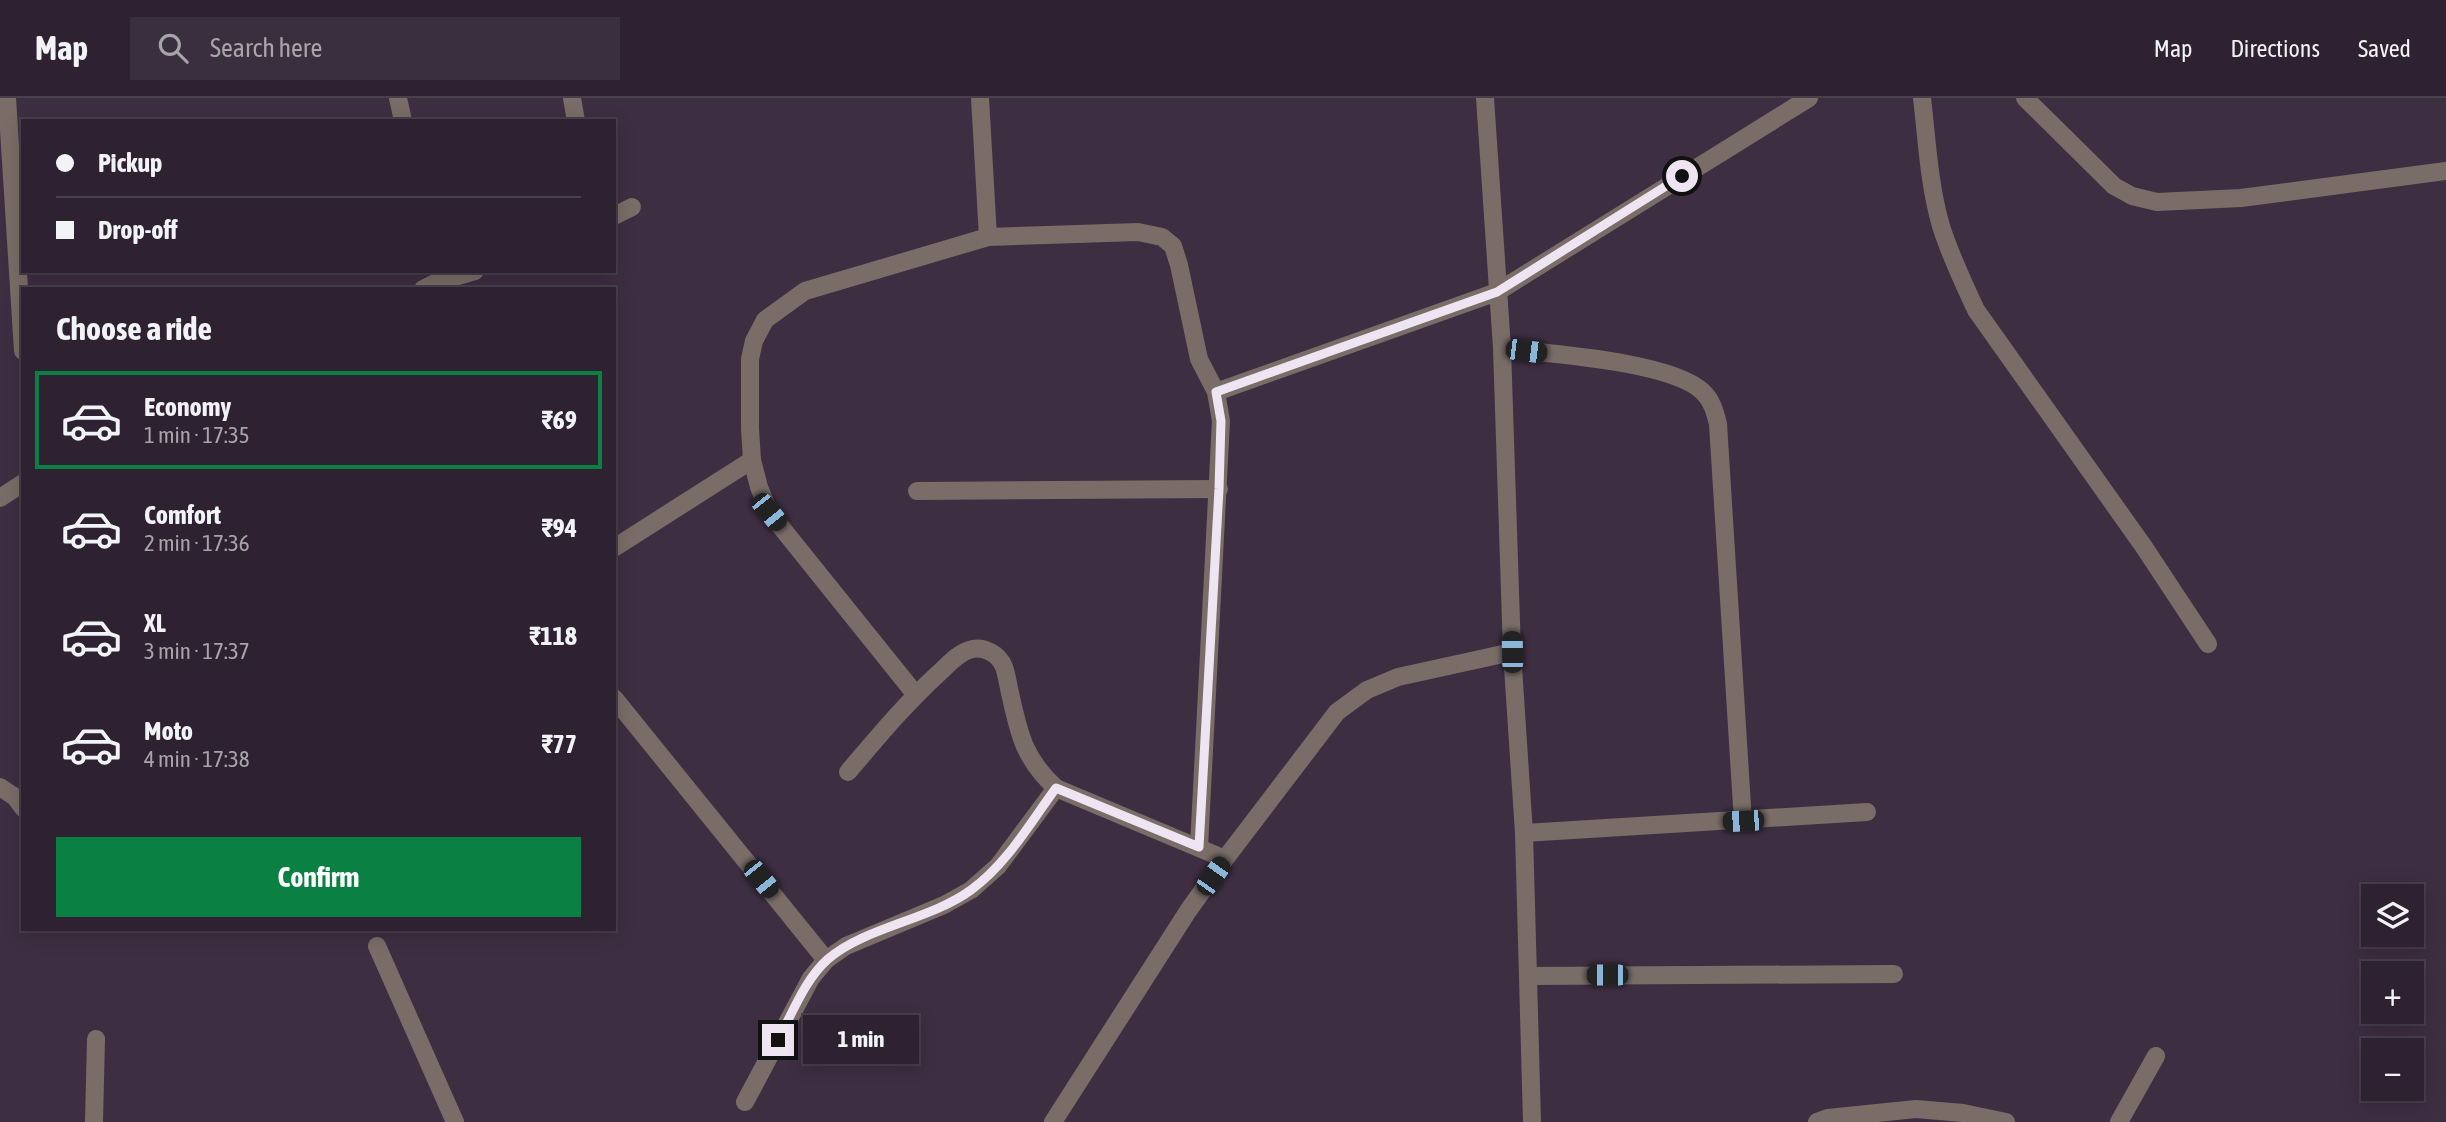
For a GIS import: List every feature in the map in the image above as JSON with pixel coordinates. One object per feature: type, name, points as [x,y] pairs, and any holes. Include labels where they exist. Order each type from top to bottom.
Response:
[{"type":"street","points":[[7,98],[21,298]]},
{"type":"street","points":[[398,98],[403,119]]},
{"type":"street","points":[[572,98],[576,119]]},
{"type":"street","points":[[979,98],[988,237]]},
{"type":"street","points":[[1485,98],[1502,348],[1512,652],[1524,833],[1532,1122]]},
{"type":"street","points":[[1216,392],[1497,292],[1809,98]]},
{"type":"street","points":[[1922,98],[1930,169],[1941,224],[1956,268],[1976,310],[2144,547],[2208,643]]},
{"type":"street","points":[[2025,98],[2114,186],[2132,196],[2157,202],[2241,198],[2446,171]]},
{"type":"street","points":[[616,215],[632,207]]},
{"type":"street","points":[[916,695],[769,512],[752,460],[750,359],[754,341],[765,320],[805,291],[988,237],[1138,232],[1162,237],[1173,246],[1199,359],[1216,392],[1221,421],[1199,847]]},
{"type":"street","points":[[434,283],[468,273]]},
{"type":"street","points":[[1502,348],[1623,363],[1681,378],[1701,390],[1712,404],[1718,424],[1743,821]]},
{"type":"street","points":[[616,547],[752,460]]},
{"type":"street","points":[[0,498],[21,484]]},
{"type":"street","points":[[917,491],[1219,489]]},
{"type":"street","points":[[848,772],[916,695],[959,655],[972,648],[986,650],[998,656],[1004,667],[1020,738],[1027,755],[1040,773],[1056,788],[1225,859]]},
{"type":"street","points":[[1053,1122],[1188,911],[1337,712],[1367,690],[1398,677],[1512,652]]},
{"type":"street","points":[[616,700],[826,960]]},
{"type":"street","points":[[0,786],[21,805]]},
{"type":"street","points":[[745,1102],[811,978],[826,960],[846,946],[944,905],[971,890],[998,866],[1056,788]]},
{"type":"street","points":[[1524,833],[1867,813]]},
{"type":"street","points":[[377,946],[455,1122]]},
{"type":"street","points":[[1528,976],[1894,974]]},
{"type":"street","points":[[94,1122],[96,1039]]},
{"type":"street","points":[[2119,1122],[2155,1056]]},
{"type":"street","points":[[1817,1122],[1828,1118],[1916,1109],[1963,1113],[2006,1122]]},
{"type":"route","points":[[778,1040],[811,978],[826,960],[846,946],[944,905],[971,890],[998,866],[1056,788],[1199,847],[1219,489],[1221,421],[1216,392],[1497,292],[1682,176]]}]
